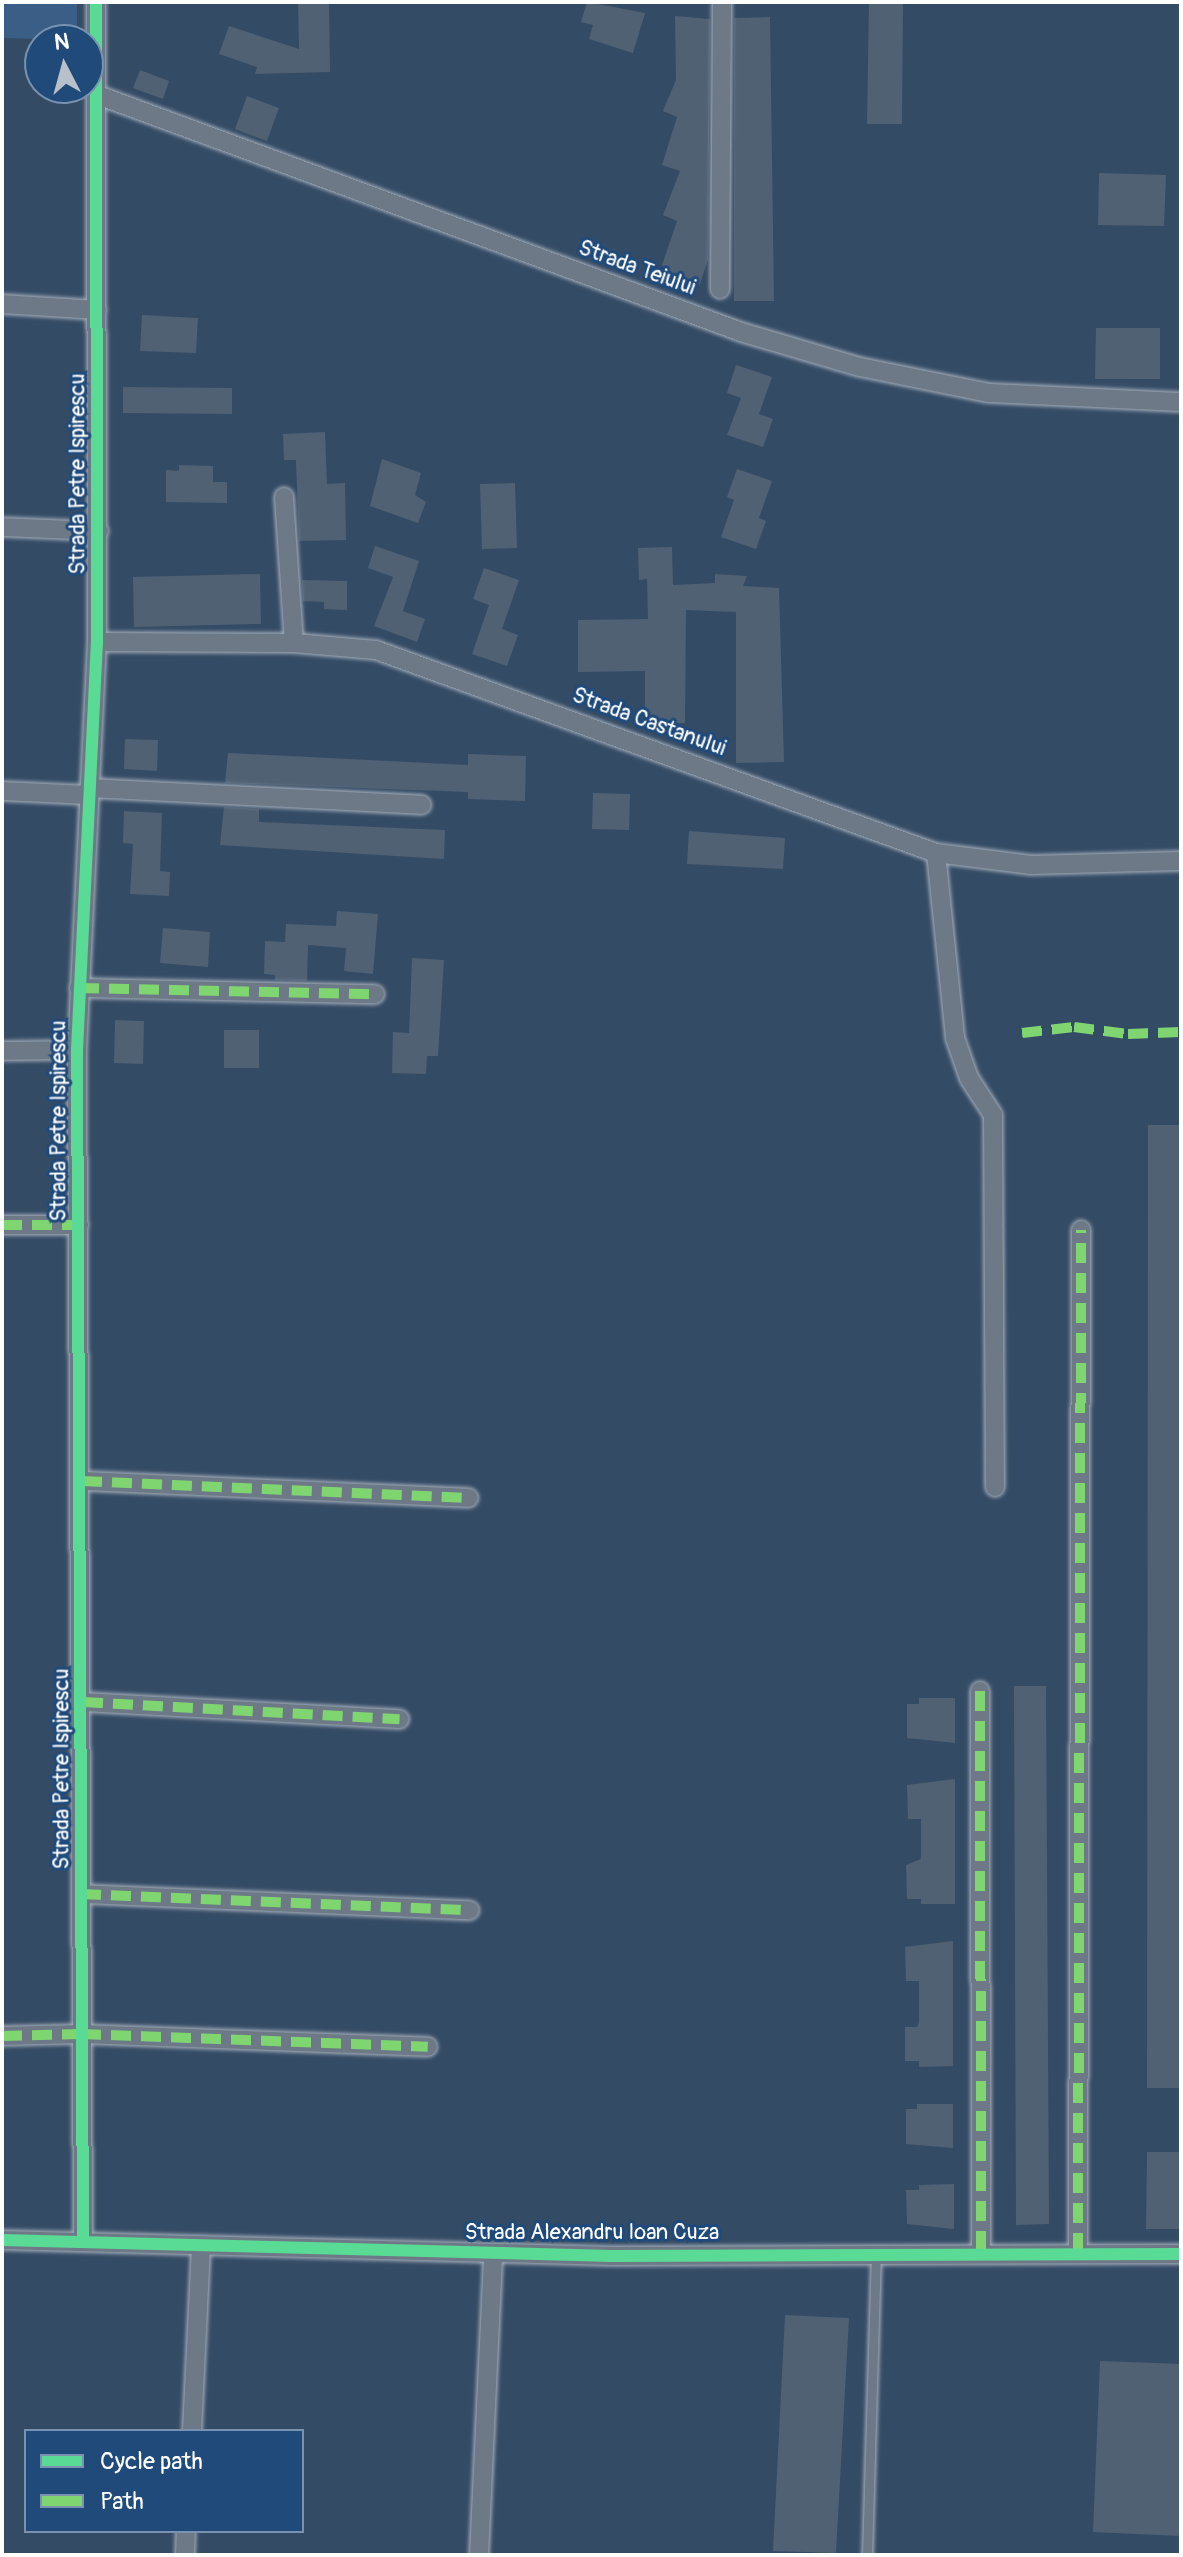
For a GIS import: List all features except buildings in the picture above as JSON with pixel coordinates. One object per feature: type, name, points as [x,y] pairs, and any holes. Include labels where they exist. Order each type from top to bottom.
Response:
[{"type":"street","name":"Strada Petre Ispirescu","points":[[96,2],[96,24]]},
{"type":"street","points":[[720,289],[722,2]]},
{"type":"street","name":"Strada Teiului","points":[[104,97],[741,332],[860,367],[989,393],[1181,402]]},
{"type":"street","name":"Strada Petre Ispirescu","points":[[83,2241],[82,1481],[77,1050],[97,642],[95,104]]},
{"type":"street","points":[[2,304],[97,310]]},
{"type":"street","points":[[284,497],[294,643]]},
{"type":"street","points":[[2,527],[99,531]]},
{"type":"street","name":"Strada Castanului","points":[[97,642],[294,643],[376,650],[936,853],[1031,865],[1181,861]]},
{"type":"street","points":[[2,791],[422,805]]},
{"type":"street","points":[[936,853],[955,1038],[969,1078],[993,1115],[995,1136],[995,1487]]},
{"type":"street","points":[[79,988],[375,994]]},
{"type":"street","points":[[2,1051],[77,1050]]},
{"type":"street","points":[[2,1225],[79,1225]]},
{"type":"street","points":[[1078,2253],[1081,1230]]},
{"type":"street","points":[[82,1481],[469,1498]]},
{"type":"street","points":[[980,1691],[981,2252]]},
{"type":"street","points":[[83,1702],[400,1719]]},
{"type":"street","points":[[81,1894],[470,1910]]},
{"type":"street","points":[[2,2036],[81,2034],[428,2047]]},
{"type":"street","name":"Strada Alexandru Ioan Cuza","points":[[2,2240],[493,2253],[1181,2254]]},
{"type":"street","points":[[192,2429],[201,2245]]},
{"type":"street","points":[[479,2555],[493,2253]]},
{"type":"street","points":[[185,2555],[186,2533]]},
{"type":"lane","points":[[867,2555],[877,2252]]},
{"type":"shaded area","points":[[2,2],[77,2],[77,24],[24,24],[24,39],[2,38]]},
{"type":"marked path","points":[[79,988],[375,994]]},
{"type":"marked path","points":[[1022,1033],[1074,1027],[1128,1034],[1181,1032]]},
{"type":"marked path","points":[[2,1225],[79,1225]]},
{"type":"marked path","points":[[1078,2253],[1081,1230]]},
{"type":"marked path","points":[[82,1481],[469,1498]]},
{"type":"marked path","points":[[980,1691],[981,2252]]},
{"type":"marked path","points":[[83,1702],[400,1719]]},
{"type":"marked path","points":[[81,1894],[470,1910]]},
{"type":"marked path","points":[[2,2036],[81,2034],[428,2047]]},
{"type":"cycle path","points":[[83,2241],[77,1050],[97,642],[96,2]]},
{"type":"cycle path","points":[[2,2240],[612,2256],[1181,2254]]}]
